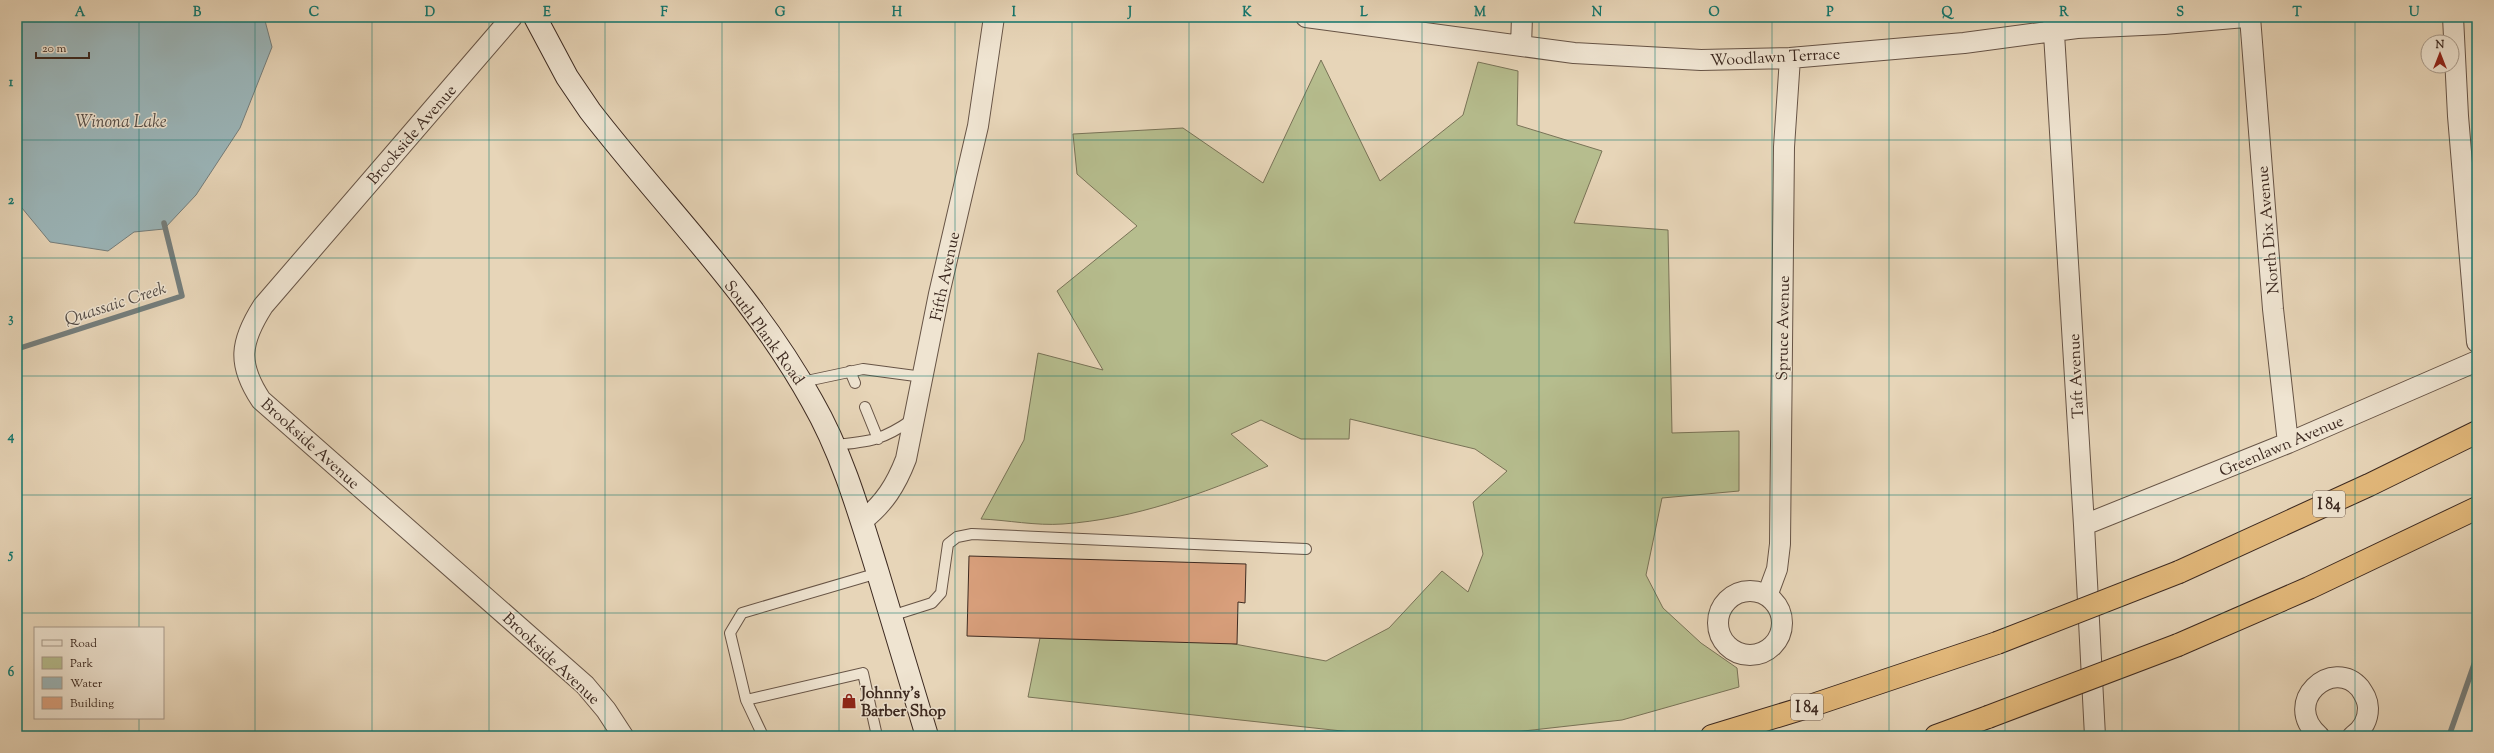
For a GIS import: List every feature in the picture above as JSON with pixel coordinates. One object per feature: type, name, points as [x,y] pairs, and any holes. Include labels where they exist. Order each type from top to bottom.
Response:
[{"type":"highway","name":"I 84","points":[[1713,736],[1898,677],[1997,642],[2179,572],[2362,489],[2477,432]]},
{"type":"highway","points":[[1936,736],[1988,718],[2178,645],[2309,588],[2477,508]]},
{"type":"main road","name":"South Plank Road","points":[[535,17],[567,77],[590,111],[748,304],[773,338],[802,382],[834,445],[862,521],[927,736]]},
{"type":"street","name":"Brookside Avenue","points":[[512,17],[263,306],[251,324],[244,347],[244,364],[250,383],[261,400],[585,685],[606,710],[623,736]]},
{"type":"street","name":"Fifth Avenue","points":[[862,521],[885,500],[897,480],[906,460],[939,294],[978,126],[994,17]]},
{"type":"street","name":"Woodlawn Terrace","points":[[1306,17],[1574,53],[1700,60],[1790,58],[1964,43],[2054,24],[2245,17]]},
{"type":"street","points":[[1521,46],[1522,17]]},
{"type":"street","name":"North Dix Avenue","points":[[2250,17],[2273,310],[2288,443]]},
{"type":"street","points":[[2453,17],[2458,116],[2477,342]]},
{"type":"street","name":"Taft Avenue","points":[[2054,24],[2095,736]]},
{"type":"street","name":"Spruce Avenue","points":[[1767,596],[1777,569],[1780,544],[1784,147],[1790,58]]},
{"type":"street","name":"Greenlawn Avenue","points":[[2084,525],[2288,443],[2477,362]]},
{"type":"street","points":[[2318,736],[2306,719],[2306,699],[2319,683],[2328,678],[2339,678],[2349,680],[2358,686],[2368,704],[2368,715],[2364,725],[2353,736]]},
{"type":"lane","points":[[802,382],[863,369],[923,377]]},
{"type":"lane","points":[[850,371],[855,383]]},
{"type":"lane","points":[[865,408],[878,439]]},
{"type":"lane","points":[[834,445],[869,442],[891,435],[915,418]]},
{"type":"lane","points":[[891,616],[932,603],[941,594],[948,544],[957,537],[972,534],[1306,549]]},
{"type":"lane","points":[[763,736],[746,700],[730,633],[742,613],[878,573]]},
{"type":"lane","points":[[746,700],[863,673],[877,736]]},
{"type":"green space","points":[[1321,60],[1380,181],[1463,115],[1478,62],[1518,71],[1517,125],[1602,151],[1574,223],[1668,230],[1672,433],[1739,431],[1739,491],[1662,498],[1646,575],[1663,608],[1701,643],[1737,668],[1739,687],[1622,720],[1479,736],[1388,736],[1028,697],[1040,638],[1229,643],[1326,661],[1389,628],[1442,571],[1468,592],[1483,554],[1473,502],[1507,471],[1475,449],[1350,419],[1349,439],[1301,439],[1261,420],[1231,434],[1268,466],[1168,504],[1116,517],[1063,524],[1042,524],[981,519],[1024,440],[1038,353],[1103,370],[1057,291],[1137,226],[1077,174],[1073,134],[1183,128],[1263,183]]},
{"type":"water","name":"Winona Lake","points":[[22,17],[264,17],[272,47],[240,128],[196,195],[164,229],[134,232],[108,251],[50,242],[17,202],[17,19]]},
{"type":"building","points":[[969,556],[1246,564],[1245,603],[1238,602],[1237,644],[967,636]]},
{"type":"waterway","name":"Quassaic Creek","points":[[17,349],[182,296],[164,223]]},
{"type":"waterway","points":[[2449,736],[2477,656]]},
{"type":"place","name":"Johnny’s Barber Shop","points":[[849,701]]}]
